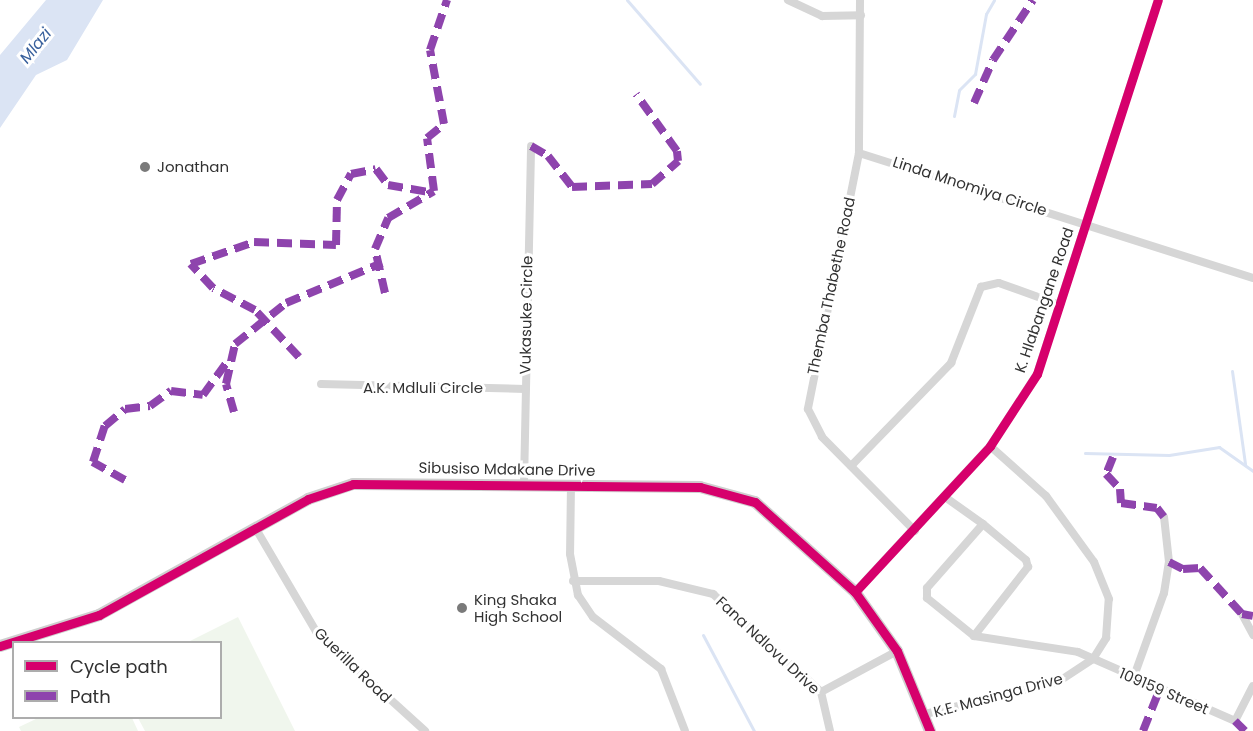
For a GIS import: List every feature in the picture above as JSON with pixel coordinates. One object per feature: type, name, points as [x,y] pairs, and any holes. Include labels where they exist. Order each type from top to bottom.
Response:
[{"type":"street","points":[[788,0],[822,16],[861,15]]},
{"type":"street","name":"Themba Thabethe Road","points":[[860,0],[858,153],[808,397],[813,425],[915,531]]},
{"type":"street","name":"K. Hlabangane Road","points":[[855,592],[915,531],[990,446],[1037,374],[1158,0]]},
{"type":"street","name":"Vukasuke Circle","points":[[524,484],[531,147]]},
{"type":"street","name":"Linda Mnomiya Circle","points":[[858,153],[1253,278]]},
{"type":"street","points":[[851,466],[951,363],[981,287],[999,283],[1060,305]]},
{"type":"street","name":"A.K. Mdluli Circle","points":[[321,384],[525,389]]},
{"type":"street","points":[[990,446],[1046,496],[1105,583],[1109,619],[1094,660]]},
{"type":"street","name":"Sibusiso Mdakane Drive","points":[[16,641],[99,615],[308,499],[353,484],[571,484],[700,487],[755,502],[855,592],[897,651],[925,714],[930,731]]},
{"type":"street","points":[[571,484],[573,581],[593,617],[661,669],[685,731]]},
{"type":"street","points":[[945,497],[983,524],[1026,560],[1028,567],[974,636],[927,598],[927,588],[983,524]]},
{"type":"street","points":[[1132,679],[1164,593],[1169,562],[1164,517]]},
{"type":"street","name":"Guerilla Road","points":[[256,529],[317,633],[425,731]]},
{"type":"street","name":"Fana Ndlovu Drive","points":[[573,581],[659,581],[706,590],[726,602],[821,692],[830,731]]},
{"type":"street","points":[[1242,614],[1253,635]]},
{"type":"street","name":"109159 Street","points":[[974,636],[1078,652],[1132,679],[1235,721],[1253,686]]},
{"type":"street","points":[[821,692],[897,651]]},
{"type":"street","name":"K.E. Masinga Drive","points":[[925,714],[1058,682],[1094,660]]},
{"type":"shaded area","points":[[238,617],[295,731],[145,731],[139,719],[222,719],[222,641],[190,641]]},
{"type":"shaded area","points":[[36,719],[132,719],[138,731],[21,731],[19,727]]},
{"type":"water","name":"Mlazi","points":[[46,0],[103,0],[67,60],[36,75],[0,128],[0,55]]},
{"type":"waterway","points":[[627,0],[700,84]]},
{"type":"waterway","points":[[954,116],[959,90],[975,74],[986,14],[994,0]]},
{"type":"waterway","points":[[1232,371],[1245,464]]},
{"type":"waterway","points":[[1085,453],[1169,455],[1219,447],[1253,471]]},
{"type":"waterway","points":[[703,635],[754,731]]},
{"type":"marked path","points":[[385,293],[375,249],[388,218],[434,191],[427,138],[444,124],[430,50],[447,0]]},
{"type":"marked path","points":[[974,103],[993,60],[1033,0]]},
{"type":"marked path","points":[[531,146],[548,156],[572,187],[652,184],[678,161],[677,151],[636,94]]},
{"type":"marked path","points":[[299,357],[255,310],[213,288],[191,264],[254,242],[336,245],[337,200],[351,174],[376,169],[388,185],[429,192]]},
{"type":"marked path","points":[[234,412],[226,384],[235,344],[286,303],[382,263]]},
{"type":"marked path","points":[[125,480],[93,462],[105,426],[125,409],[150,406],[171,391],[203,395],[227,362]]},
{"type":"marked path","points":[[1113,457],[1106,474],[1120,489],[1121,503],[1157,508],[1164,517]]},
{"type":"marked path","points":[[1169,562],[1183,569],[1200,568],[1242,614],[1253,616]]},
{"type":"marked path","points":[[1143,731],[1159,691]]},
{"type":"marked path","points":[[1235,721],[1245,731]]},
{"type":"cycle path","points":[[855,592],[990,446],[1037,374],[1158,0]]},
{"type":"cycle path","points":[[16,641],[99,615],[308,499],[353,484],[700,487],[755,502],[855,592],[897,651],[930,731]]},
{"type":"cycle path","points":[[0,646],[12,642]]},
{"type":"place","name":"Jonathan","points":[[145,167]]},
{"type":"place","name":"King Shaka High School","points":[[462,608]]}]
